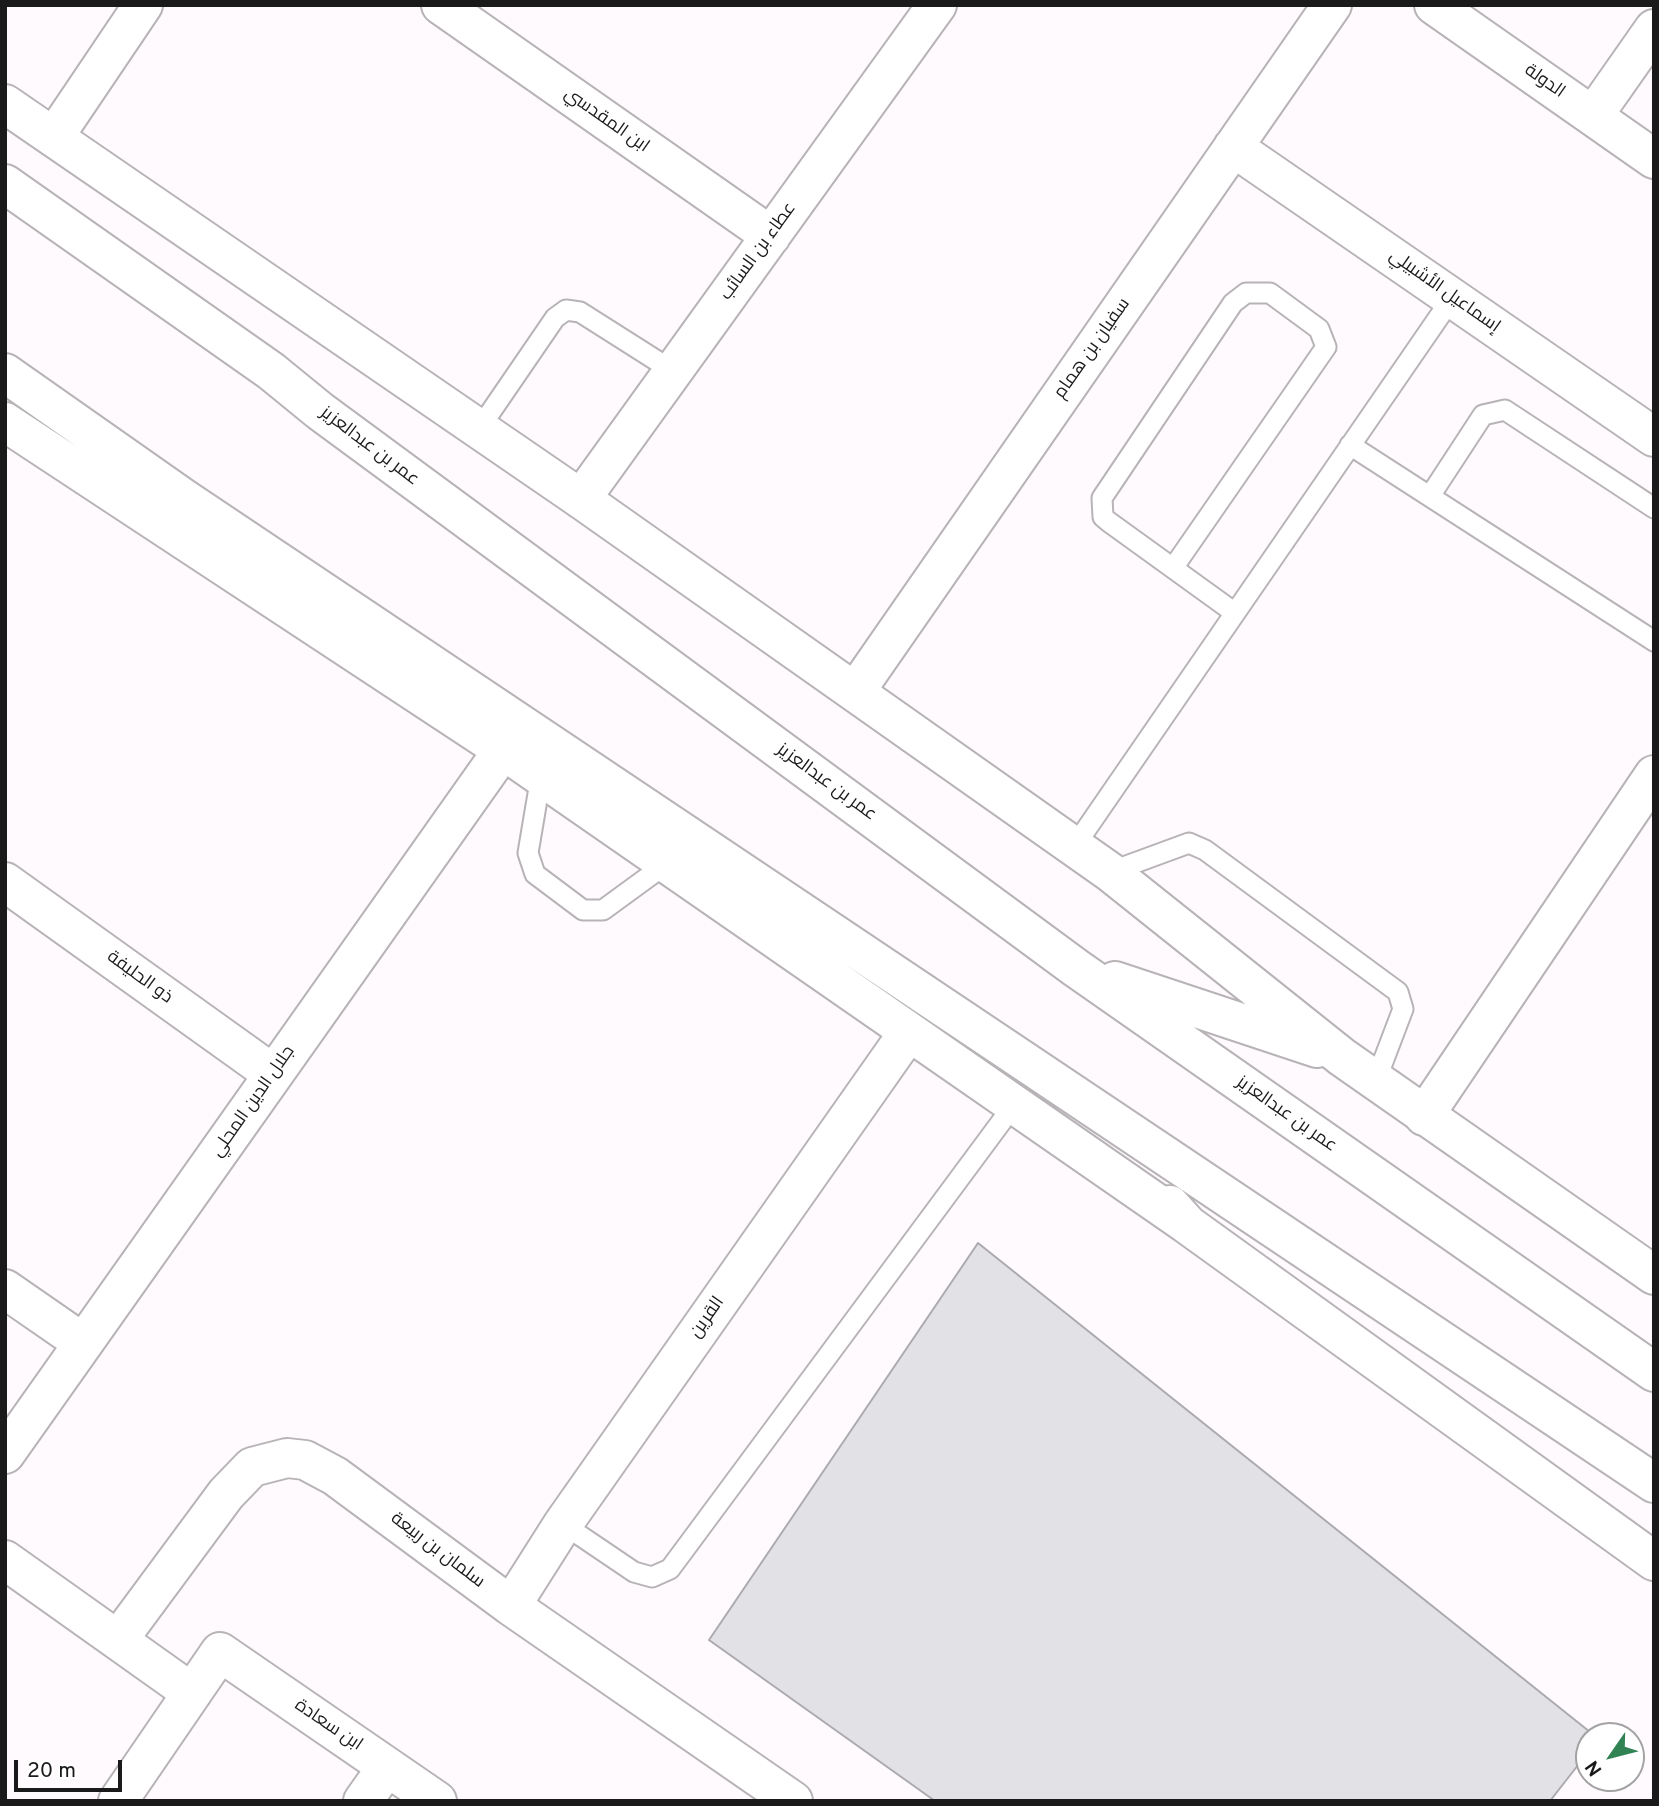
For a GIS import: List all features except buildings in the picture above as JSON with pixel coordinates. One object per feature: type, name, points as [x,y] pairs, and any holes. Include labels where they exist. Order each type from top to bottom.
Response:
[{"type":"street","points":[[54,137],[144,5]]},
{"type":"street","name":"ابن المقدسي","points":[[441,5],[771,236]]},
{"type":"street","name":"عطاء بن السائب","points":[[581,499],[937,5]]},
{"type":"street","name":"سفيان بن همام","points":[[855,692],[1332,5]]},
{"type":"street","name":"الدولة","points":[[1434,5],[1654,159]]},
{"type":"street","points":[[1593,116],[1654,29]]},
{"type":"street","points":[[5,103],[581,499],[1110,872],[1342,1057],[1654,1275]]},
{"type":"street","name":"إسماعيل الأشبيلي","points":[[1233,147],[1654,437]]},
{"type":"street","name":"عمر بن عبدالعزيز","points":[[5,184],[271,370],[331,419],[1076,968],[1654,1372]]},
{"type":"street","points":[[5,373],[183,498],[1654,1483]]},
{"type":"street","points":[[5,422],[541,776],[1013,1107],[1188,1225],[1654,1561]]},
{"type":"street","name":"جلال الدين المحلي","points":[[5,1454],[503,750]]},
{"type":"street","points":[[1424,1116],[1654,775]]},
{"type":"street","name":"ذو الحليفة","points":[[5,882],[274,1074]]},
{"type":"street","points":[[1076,968],[1342,1057]]},
{"type":"street","name":"القرين","points":[[511,1606],[563,1524],[908,1032]]},
{"type":"street","points":[[1073,1092],[1188,1225]]},
{"type":"street","points":[[5,1289],[83,1343]]},
{"type":"street","name":"سلمان بن ربيعة","points":[[118,1640],[226,1494],[252,1467],[287,1458],[305,1460],[335,1476],[511,1606],[793,1801]]},
{"type":"street","points":[[5,1560],[192,1693],[118,1801]]},
{"type":"street","name":"ابن سعادة","points":[[192,1693],[220,1652],[436,1801]]},
{"type":"street","points":[[363,1801],[387,1767]]},
{"type":"lane","points":[[1173,568],[1326,346],[1319,329],[1270,293],[1247,293],[1233,303],[1102,498],[1103,517],[1173,568],[1235,613]]},
{"type":"lane","points":[[1074,847],[1452,298]]},
{"type":"lane","points":[[479,429],[555,318],[566,310],[580,312],[673,371]]},
{"type":"lane","points":[[1430,496],[1483,415],[1505,410],[1654,508]]},
{"type":"lane","points":[[1350,445],[1654,641]]},
{"type":"lane","points":[[541,776],[528,853],[535,874],[583,910],[603,910],[666,864]]},
{"type":"lane","points":[[1110,872],[1189,843],[1205,850],[1398,992],[1403,1009],[1376,1080]]},
{"type":"lane","points":[[563,1524],[634,1572],[652,1577],[670,1569],[1013,1107]]}]
